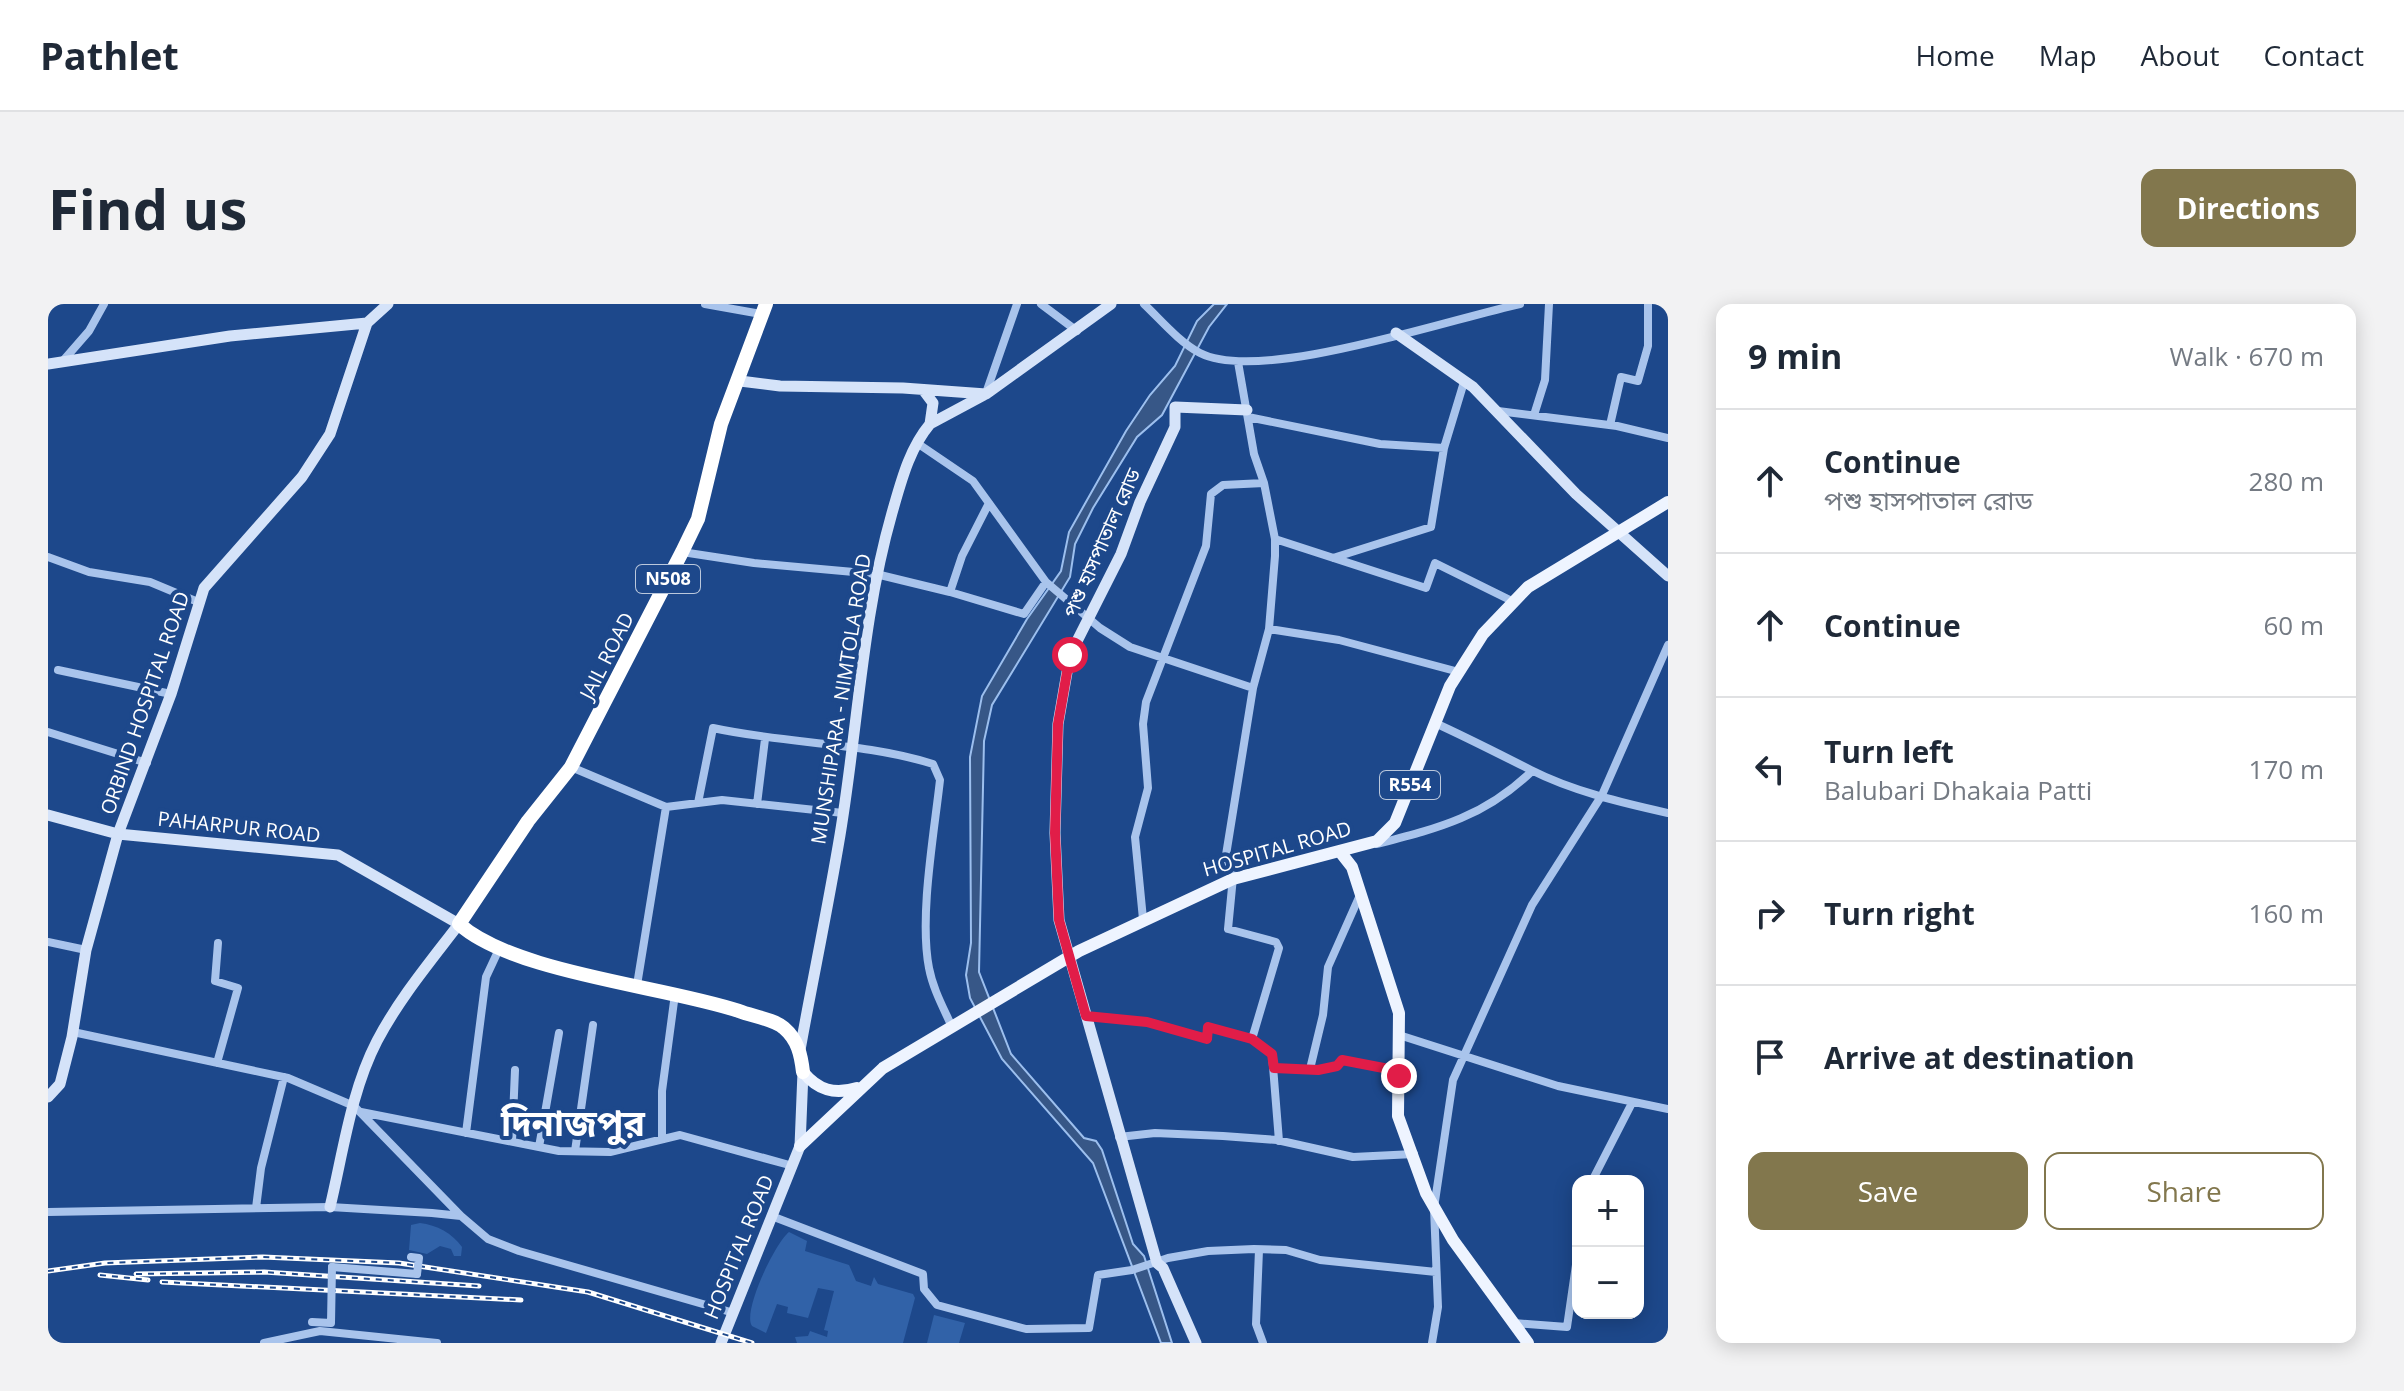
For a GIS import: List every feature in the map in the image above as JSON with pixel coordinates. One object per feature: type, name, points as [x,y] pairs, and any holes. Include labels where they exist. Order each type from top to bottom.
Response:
[{"type":"highway","name":"N508","points":[[740,381],[764,309]]},
{"type":"highway","name":"JAIL ROAD","points":[[459,924],[528,821],[571,767],[698,519],[721,424],[740,381]]},
{"type":"highway","points":[[459,924],[471,935],[525,957],[675,994],[783,1026],[800,1050],[803,1072]]},
{"type":"main road","name":"HOSPITAL ROAD","points":[[952,1027],[1070,957],[1143,919],[1233,879],[1341,853],[1377,841],[1395,823],[1435,723],[1459,672],[1483,634],[1528,587],[1668,502]]},
{"type":"main road","points":[[1341,853],[1352,867],[1393,991],[1399,1035],[1398,1116],[1426,1193],[1453,1240],[1528,1343]]},
{"type":"main road","name":"R554","points":[[800,1146],[883,1068],[952,1027]]},
{"type":"main road","points":[[803,1072],[811,1082],[827,1090],[840,1092],[860,1087]]},
{"type":"street","points":[[61,362],[89,331],[104,304]]},
{"type":"street","points":[[48,364],[230,336],[367,323],[388,304]]},
{"type":"street","points":[[705,304],[764,309]]},
{"type":"street","points":[[740,381],[780,386],[903,388],[986,394],[1017,304]]},
{"type":"street","points":[[1041,304],[1077,331]]},
{"type":"street","name":"MUNSHIPARA - NIMTOLA ROAD","points":[[800,1050],[843,813],[876,574],[901,482],[917,443],[930,424],[986,394],[1111,304]]},
{"type":"street","points":[[1144,304],[1201,353],[1238,362],[1314,354],[1520,304]]},
{"type":"street","points":[[1534,415],[1545,380],[1549,304]]},
{"type":"street","points":[[1610,425],[1621,377],[1638,381],[1648,346],[1648,304]]},
{"type":"street","name":"ORBIND HOSPITAL ROAD","points":[[48,1097],[60,1084],[73,1032],[86,950],[118,834],[171,694],[198,602],[207,583],[302,477],[330,434],[367,323]]},
{"type":"street","points":[[1396,333],[1498,411],[1576,494],[1668,576]]},
{"type":"street","points":[[1238,362],[1254,454],[1264,483],[1275,539],[1269,629],[1253,688],[1226,855],[1233,879],[1228,929],[1276,942],[1279,948],[1252,1039]]},
{"type":"street","points":[[1333,558],[1431,527],[1444,448],[1464,382]]},
{"type":"street","points":[[924,391],[933,403],[930,424]]},
{"type":"street","name":"পশু হাসপাতাল রোড","points":[[1196,1343],[1163,1268],[1157,1263],[1059,920],[1055,833],[1058,724],[1070,655],[1121,554],[1140,502],[1175,427],[1175,407],[1247,414]]},
{"type":"street","points":[[1498,411],[1610,425],[1668,438]]},
{"type":"street","points":[[1247,414],[1380,444],[1444,448]]},
{"type":"street","points":[[917,443],[973,481],[1047,583],[1089,620],[1130,647],[1253,688]]},
{"type":"street","points":[[1143,919],[1135,837],[1148,788],[1143,724],[1146,702],[1206,546],[1211,494],[1223,485],[1264,483]]},
{"type":"street","points":[[950,592],[962,556],[989,503]]},
{"type":"street","points":[[1275,539],[1426,588],[1435,563],[1514,602]]},
{"type":"street","points":[[682,552],[754,563],[876,574],[1024,614],[1047,583]]},
{"type":"street","points":[[48,557],[89,572],[150,582],[198,602]]},
{"type":"street","points":[[1269,629],[1339,640],[1459,672]]},
{"type":"street","points":[[1432,1343],[1438,1307],[1434,1208],[1447,1109],[1462,1056],[1532,905],[1602,795],[1668,645]]},
{"type":"street","points":[[58,670],[171,694]]},
{"type":"street","points":[[1435,723],[1500,752],[1532,771],[1668,813]]},
{"type":"street","points":[[698,803],[711,729],[765,739],[895,752],[933,764],[940,780],[928,911],[928,965],[935,991],[952,1027]]},
{"type":"street","points":[[48,732],[147,763]]},
{"type":"street","points":[[757,804],[765,739]]},
{"type":"street","points":[[571,767],[666,807],[722,800],[843,813]]},
{"type":"street","points":[[1341,853],[1436,829],[1503,799],[1532,771]]},
{"type":"street","points":[[637,985],[666,807]]},
{"type":"street","name":"PAHARPUR ROAD","points":[[48,815],[118,834],[338,855],[459,924]]},
{"type":"street","points":[[1310,1069],[1323,1015],[1328,967],[1361,893]]},
{"type":"street","points":[[330,1207],[376,1042],[407,993],[459,924]]},
{"type":"street","points":[[48,942],[86,950]]},
{"type":"street","points":[[217,1063],[238,988],[215,981],[218,943]]},
{"type":"street","points":[[466,1133],[486,977],[500,947]]},
{"type":"street","points":[[662,1139],[662,1091],[675,994]]},
{"type":"street","points":[[1086,1016],[1147,1022],[1207,1039],[1208,1027],[1252,1039],[1272,1054],[1279,1141]]},
{"type":"street","points":[[575,1151],[593,1025]]},
{"type":"street","points":[[73,1032],[284,1077],[357,1109],[539,1147],[610,1152],[680,1135],[793,1166]]},
{"type":"street","points":[[539,1147],[559,1033]]},
{"type":"street","points":[[1399,1035],[1558,1086],[1668,1109]]},
{"type":"street","points":[[1274,1068],[1337,1066],[1342,1060],[1399,1071]]},
{"type":"street","points":[[512,1141],[515,1070]]},
{"type":"street","name":"HOSPITAL ROAD","points":[[721,1343],[800,1146],[803,1072]]},
{"type":"street","points":[[256,1208],[261,1168],[284,1077]]},
{"type":"street","points":[[1595,1175],[1632,1103]]},
{"type":"street","points":[[357,1109],[461,1216],[488,1239],[519,1251],[734,1313]]},
{"type":"street","points":[[1119,1137],[1155,1133],[1279,1141],[1353,1157],[1414,1154]]},
{"type":"street","points":[[48,1212],[330,1207],[461,1216]]},
{"type":"street","points":[[774,1217],[923,1274],[924,1289],[937,1305],[1026,1329],[1089,1328],[1098,1275],[1208,1251],[1259,1250],[1436,1272]]},
{"type":"street","points":[[1259,1250],[1256,1324],[1263,1343]]},
{"type":"street","points":[[282,1340],[312,1322],[331,1323],[332,1267],[417,1274],[419,1258],[411,1257]]},
{"type":"street","points":[[1514,1323],[1567,1327],[1572,1292]]},
{"type":"street","points":[[264,1343],[320,1331],[437,1343]]},
{"type":"shaded area","points":[[1214,304],[1227,304],[1209,327],[1162,415],[1137,437],[1093,508],[1075,544],[1070,577],[992,705],[984,741],[979,972],[1011,1054],[1084,1138],[1096,1141],[1102,1150],[1133,1244],[1144,1256],[1172,1343],[1161,1343],[1093,1163],[1002,1059],[970,998],[966,975],[971,943],[970,757],[982,696],[1027,619],[1061,571],[1069,532],[1126,431],[1150,395],[1175,366],[1197,321]]},
{"type":"shaded area","points":[[420,1223],[438,1228],[454,1238],[462,1247],[461,1256],[454,1256],[451,1249],[440,1246],[427,1254],[409,1250],[411,1225]]},
{"type":"shaded area","points":[[789,1232],[807,1241],[805,1251],[849,1265],[856,1281],[871,1286],[874,1277],[878,1284],[913,1294],[915,1298],[903,1343],[797,1343],[795,1337],[808,1336],[810,1331],[827,1337],[828,1331],[824,1330],[834,1291],[818,1288],[808,1318],[787,1313],[788,1307],[777,1304],[766,1333],[752,1326],[750,1318],[756,1293],[776,1249]]},
{"type":"shaded area","points":[[934,1315],[965,1323],[959,1343],[927,1343]]},
{"type":"railway","points":[[48,1271],[105,1263],[263,1257],[399,1263],[588,1292],[752,1343]]},
{"type":"railway","points":[[136,1274],[264,1272],[479,1286]]},
{"type":"railway","points":[[100,1275],[148,1280]]},
{"type":"railway","points":[[162,1282],[521,1300]]},
{"type":"district","name":"দিনাজপুর","points":[[573,1123]]},
{"type":"route","points":[[1070,655],[1058,724],[1055,833],[1059,920],[1086,1016],[1147,1022],[1207,1039],[1208,1027],[1252,1039],[1272,1054],[1274,1068],[1318,1070],[1337,1066],[1342,1060],[1399,1071],[1399,1076]]}]
